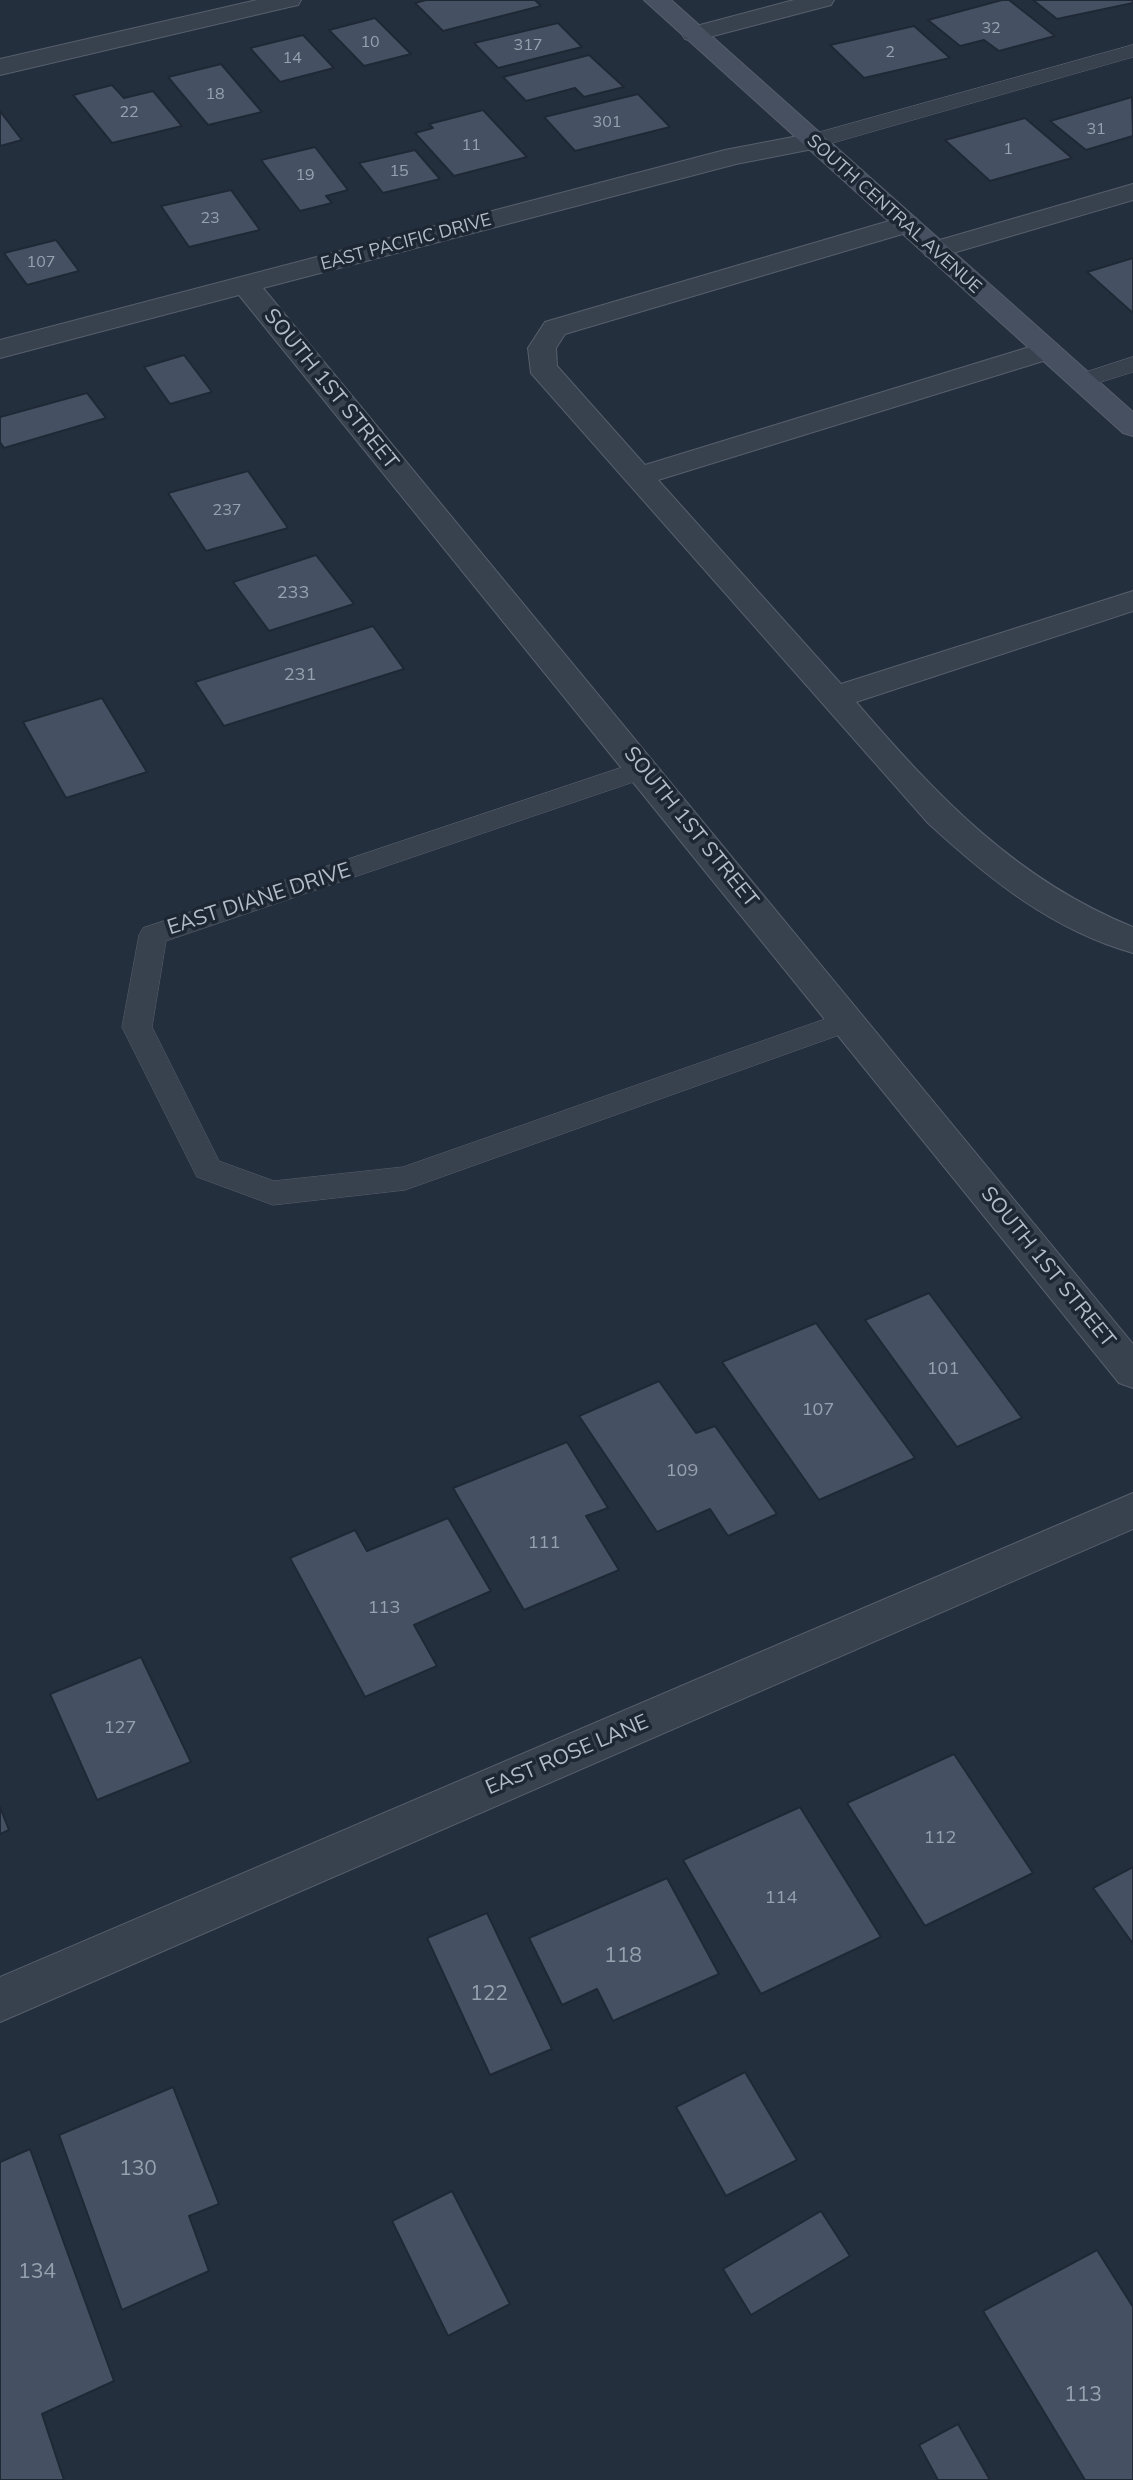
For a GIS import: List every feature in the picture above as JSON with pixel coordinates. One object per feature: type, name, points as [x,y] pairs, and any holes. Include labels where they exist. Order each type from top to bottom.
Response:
[{"type":"street","points":[[0,67],[289,0]]},
{"type":"street","name":"SOUTH CENTRAL AVENUE","points":[[656,0],[1133,427]]},
{"type":"street","points":[[694,34],[822,0]]},
{"type":"street","name":"EAST PACIFIC DRIVE","points":[[0,349],[721,159],[814,141]]},
{"type":"street","points":[[936,250],[1133,192]]},
{"type":"street","points":[[906,224],[555,328],[543,340],[540,357],[545,373],[639,475],[957,834],[985,857],[1078,918],[1133,941]]},
{"type":"street","name":"SOUTH 1ST STREET","points":[[245,284],[644,769],[1133,1373]]},
{"type":"street","points":[[639,475],[1046,351]]},
{"type":"street","points":[[835,697],[1133,601]]},
{"type":"street","name":"EAST ROSE LANE","points":[[0,2000],[1133,1510]]},
{"type":"lane","points":[[814,141],[1133,51]]},
{"type":"lane","points":[[1082,381],[1133,365]]},
{"type":"lane","name":"EAST DIANE DRIVE","points":[[644,769],[153,935],[137,1027],[208,1169],[272,1193],[405,1178],[849,1021]]},
{"type":"building","points":[[426,0],[535,0],[541,6],[443,31],[415,3]]},
{"type":"building","points":[[1009,0],[1055,36],[999,51],[984,40],[960,46],[928,20]]},
{"type":"building","points":[[1033,0],[1133,0],[1133,3],[1057,19]]},
{"type":"building","points":[[375,18],[411,54],[364,66],[329,30]]},
{"type":"building","points":[[558,23],[582,47],[498,68],[474,43]]},
{"type":"building","points":[[914,26],[950,58],[864,78],[830,45]]},
{"type":"building","points":[[303,35],[334,68],[280,82],[250,48]]},
{"type":"building","points":[[589,55],[624,87],[584,97],[575,88],[526,101],[503,77]]},
{"type":"building","points":[[221,64],[262,112],[208,125],[168,77]]},
{"type":"building","points":[[112,85],[124,98],[153,91],[182,126],[112,143],[73,95]]},
{"type":"building","points":[[638,94],[670,127],[575,151],[544,117]]},
{"type":"building","points":[[1132,97],[1133,136],[1086,150],[1050,121]]},
{"type":"building","points":[[483,110],[527,157],[454,176],[415,133],[433,128],[429,124]]},
{"type":"building","points":[[0,111],[22,140],[0,146]]},
{"type":"building","points":[[1025,118],[1072,158],[990,181],[945,140]]},
{"type":"building","points":[[315,147],[348,190],[326,196],[332,203],[300,211],[261,160]]},
{"type":"building","points":[[415,150],[440,179],[383,193],[359,163]]},
{"type":"building","points":[[231,190],[260,230],[189,247],[161,206]]},
{"type":"building","points":[[56,240],[79,271],[27,285],[4,253]]},
{"type":"building","points":[[1133,258],[1133,313],[1087,272]]},
{"type":"building","points":[[184,355],[212,392],[170,404],[144,367]]},
{"type":"building","points":[[87,393],[106,418],[4,448],[0,442],[0,417]]},
{"type":"building","points":[[248,471],[288,528],[206,551],[168,493]]},
{"type":"building","points":[[316,555],[354,604],[269,631],[233,582]]},
{"type":"building","points":[[373,626],[404,669],[224,726],[195,682]]},
{"type":"building","points":[[102,698],[147,772],[66,798],[23,722]]},
{"type":"building","points":[[929,1293],[1022,1418],[957,1447],[865,1320]]},
{"type":"building","points":[[816,1323],[915,1458],[819,1500],[722,1362]]},
{"type":"building","points":[[659,1381],[696,1433],[715,1426],[777,1514],[728,1536],[710,1509],[657,1532],[579,1416]]},
{"type":"building","points":[[567,1442],[608,1508],[586,1516],[619,1570],[524,1610],[453,1488]]},
{"type":"building","points":[[448,1518],[491,1591],[414,1625],[437,1666],[365,1697],[290,1558],[355,1530],[367,1551]]},
{"type":"building","points":[[141,1657],[191,1762],[97,1800],[50,1694]]},
{"type":"building","points":[[954,1754],[1033,1873],[925,1926],[847,1803]]},
{"type":"building","points":[[0,1807],[9,1830],[0,1834]]},
{"type":"building","points":[[800,1807],[881,1937],[761,1994],[683,1860]]},
{"type":"building","points":[[1133,1867],[1133,1944],[1093,1888]]},
{"type":"building","points":[[667,1878],[719,1974],[613,2021],[597,1989],[562,2005],[529,1938]]},
{"type":"building","points":[[487,1913],[552,2049],[490,2075],[427,1938]]},
{"type":"building","points":[[745,2072],[797,2160],[726,2196],[676,2107]]},
{"type":"building","points":[[173,2087],[219,2204],[189,2216],[209,2271],[122,2310],[59,2135]]},
{"type":"building","points":[[30,2149],[114,2381],[42,2414],[64,2480],[0,2480],[0,2162]]},
{"type":"building","points":[[452,2191],[510,2304],[448,2336],[392,2221]]},
{"type":"building","points":[[821,2211],[850,2256],[751,2315],[723,2269]]},
{"type":"building","points":[[1097,2250],[1133,2307],[1133,2480],[1085,2480],[983,2311]]},
{"type":"building","points":[[958,2424],[990,2480],[938,2480],[919,2445]]}]
